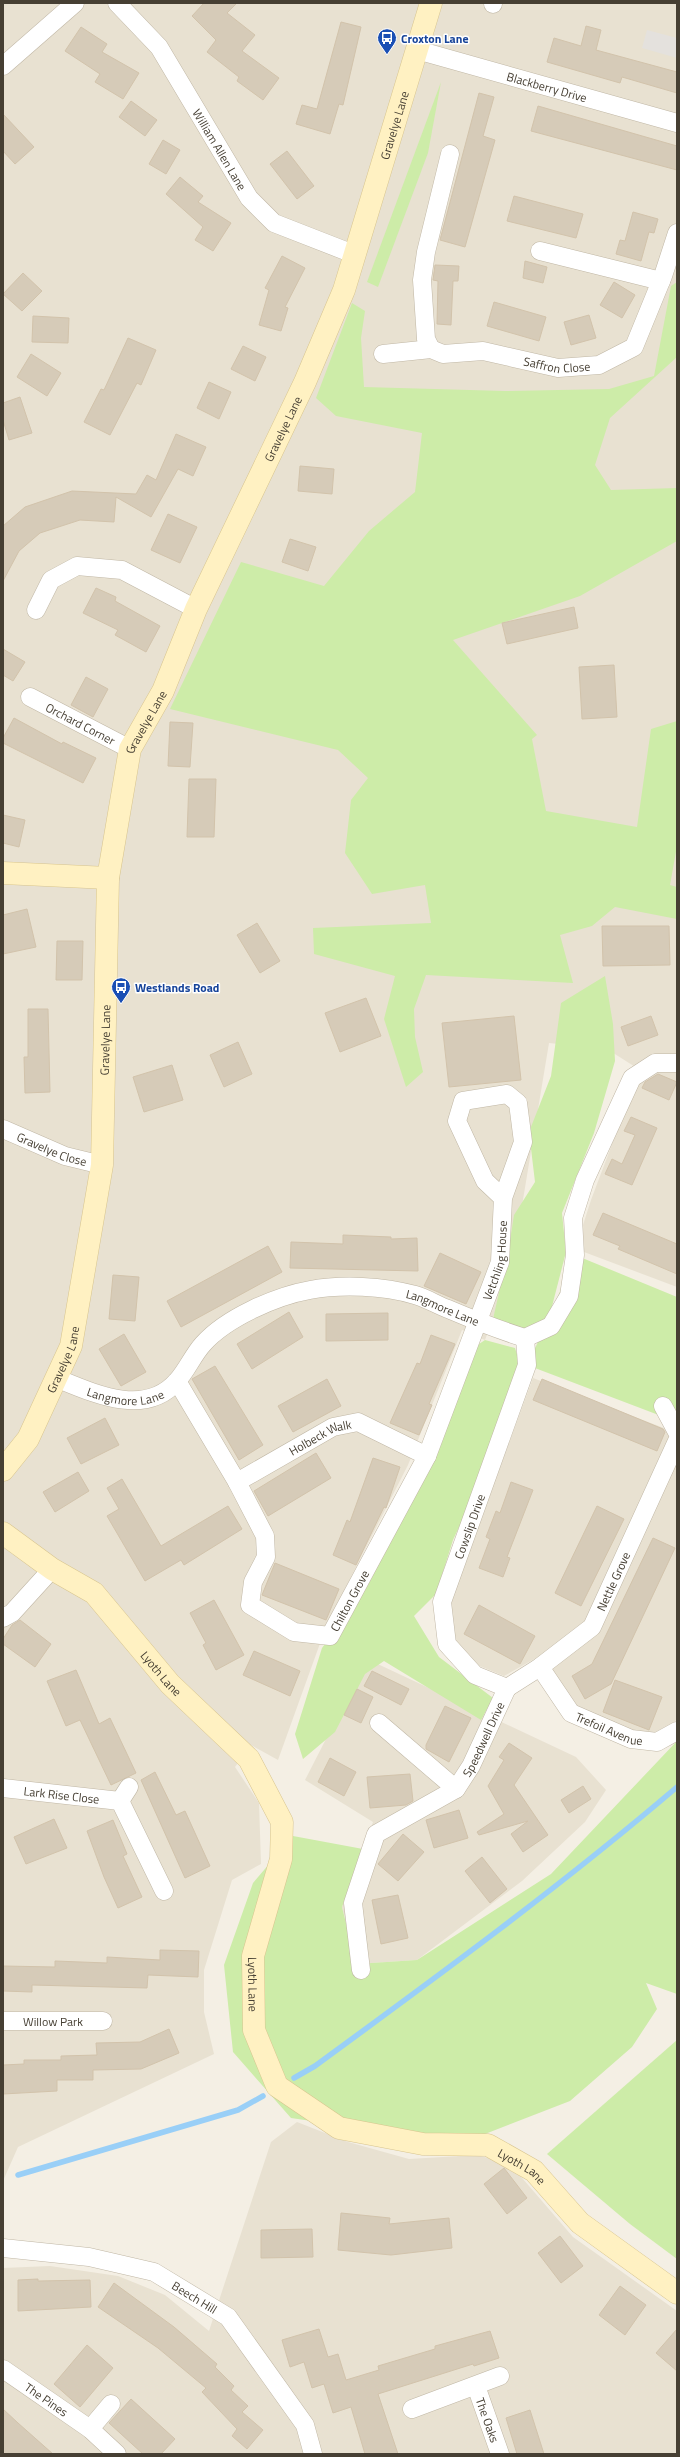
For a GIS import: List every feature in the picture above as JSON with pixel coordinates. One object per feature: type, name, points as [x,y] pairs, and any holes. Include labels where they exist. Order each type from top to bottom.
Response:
[{"type":"street","points":[[3,66],[75,3]]},
{"type":"street","name":"William Allen Lane","points":[[117,3],[159,47],[249,198],[274,223],[356,255]]},
{"type":"street","name":"Gravelye Lane","points":[[3,1470],[28,1439],[71,1346],[102,1165],[108,878],[130,749],[163,691],[196,609],[305,382],[344,290],[356,255],[431,3]]},
{"type":"street","name":"Blackberry Drive","points":[[417,50],[677,123]]},
{"type":"street","points":[[431,349],[426,340],[422,280],[426,252],[450,154]]},
{"type":"street","name":"Saffron Close","points":[[383,354],[431,349],[443,354],[483,351],[558,368],[599,365],[634,347],[661,281],[677,233]]},
{"type":"street","points":[[540,251],[661,281]]},
{"type":"street","points":[[36,610],[51,580],[77,566],[122,570],[196,609]]},
{"type":"street","name":"Orchard Corner","points":[[30,697],[130,749]]},
{"type":"street","points":[[3,873],[108,878]]},
{"type":"street","points":[[525,1338],[551,1326],[569,1296],[575,1255],[572,1218],[585,1180],[632,1078],[655,1062],[677,1063]]},
{"type":"street","name":"Vetchling House","points":[[478,1322],[500,1262],[503,1198],[523,1142],[518,1103],[507,1094],[463,1101],[457,1121],[485,1181],[503,1198]]},
{"type":"street","name":"Gravelye Close","points":[[3,1129],[65,1156],[102,1165]]},
{"type":"street","name":"Langmore Lane","points":[[56,1378],[98,1394],[126,1401],[161,1395],[176,1381],[203,1344],[224,1327],[274,1299],[309,1290],[337,1287],[378,1289],[415,1295],[478,1322],[525,1338]]},
{"type":"street","name":"Chilton Grove","points":[[176,1381],[237,1482],[265,1536],[266,1557],[253,1582],[250,1605],[294,1632],[330,1636],[427,1456],[478,1322]]},
{"type":"street","name":"Cowslip Drive","points":[[507,1688],[475,1675],[447,1644],[442,1602],[528,1365],[525,1338]]},
{"type":"street","points":[[663,1406],[677,1432]]},
{"type":"street","name":"Holbeck Walk","points":[[237,1482],[333,1427],[358,1422],[427,1456]]},
{"type":"street","name":"Nettle Grove","points":[[507,1688],[540,1667],[592,1627],[677,1441]]},
{"type":"street","name":"Lyoth Lane","points":[[3,1533],[52,1569],[94,1593],[170,1684],[249,1759],[282,1822],[281,1859],[253,1956],[254,2030],[277,2086],[339,2128],[423,2144],[488,2145],[534,2171],[580,2223],[677,2293]]},
{"type":"street","points":[[3,1618],[12,1613],[52,1569]]},
{"type":"street","name":"Trefoil Avenue","points":[[540,1667],[571,1713],[631,1739],[657,1742],[677,1731]]},
{"type":"street","name":"Speedwell Drive","points":[[361,1970],[353,1904],[376,1834],[456,1789],[471,1766],[507,1688]]},
{"type":"street","name":"Speedwell Drive","points":[[379,1723],[456,1789]]},
{"type":"street","name":"Lark Rise Close","points":[[3,1788],[124,1794],[164,1891]]},
{"type":"street","name":"Willow Park","points":[[3,2021],[103,2021]]},
{"type":"street","name":"Beech Hill","points":[[3,2248],[89,2257],[154,2272],[228,2317],[305,2425],[313,2454]]},
{"type":"street","name":"The Pines","points":[[3,2369],[90,2429],[117,2454]]},
{"type":"street","name":"The Oaks","points":[[412,2409],[500,2376]]},
{"type":"street","name":"The Oaks","points":[[476,2386],[500,2454]]},
{"type":"street","points":[[90,2429],[111,2404]]},
{"type":"shaded area","points":[[3,3],[677,3],[677,1287],[584,1252],[583,1225],[640,1070],[607,1049],[549,1043],[512,1266],[485,1340],[462,1330],[408,1465],[327,1624],[278,1760],[251,1745],[235,1767],[259,1803],[261,1864],[232,1880],[204,1970],[204,2012],[214,2054],[18,2147],[3,2181]]},
{"type":"shaded area","points":[[647,30],[677,38],[677,58],[642,48]]},
{"type":"shaded area","points":[[533,1378],[677,1433],[677,1719],[659,1737],[610,1726],[571,1702],[536,1658],[504,1676],[470,1662],[453,1637],[447,1611]]},
{"type":"shaded area","points":[[367,1659],[576,1757],[606,1790],[585,1822],[522,1881],[417,1960],[356,1964],[342,1907],[373,1822],[305,1780]]},
{"type":"shaded area","points":[[297,2122],[348,2142],[409,2159],[477,2155],[510,2164],[573,2237],[677,2311],[677,2454],[3,2454],[3,2268],[50,2266],[118,2276],[165,2295],[209,2331],[271,2142]]},
{"type":"green space","points":[[441,82],[428,153],[378,287],[367,282]]},
{"type":"green space","points":[[677,282],[677,357],[610,418],[595,465],[611,490],[677,488],[677,541],[580,596],[453,640],[537,735],[532,739],[546,811],[637,827],[651,729],[677,721],[677,846],[670,885],[677,887],[677,919],[615,907],[592,926],[560,935],[573,983],[426,975],[414,1009],[415,1037],[423,1072],[406,1087],[384,1019],[395,976],[314,954],[313,928],[431,923],[425,885],[372,894],[345,853],[351,800],[368,778],[338,750],[170,709],[241,562],[324,586],[369,531],[415,492],[422,433],[336,416],[316,398],[352,303],[365,311],[361,338],[364,387],[505,391],[609,389],[654,376],[671,286]]},
{"type":"green space","points":[[605,976],[613,1024],[615,1061],[594,1133],[562,1213],[566,1252],[549,1318],[575,1255],[677,1297],[677,1422],[527,1365],[547,1323],[526,1333],[493,1319],[508,1253],[514,1215],[535,1182],[529,1132],[551,1076],[561,1003]]},
{"type":"green space","points":[[485,1340],[515,1348],[521,1367],[492,1456],[453,1540],[436,1594],[414,1616],[439,1657],[493,1698],[481,1720],[384,1661],[365,1674],[335,1732],[303,1759],[295,1734],[322,1648],[367,1587],[417,1488],[476,1346]]},
{"type":"green space","points":[[677,1741],[677,1994],[646,1983],[657,2009],[632,2047],[570,2101],[462,2143],[291,2118],[233,2052],[224,1965],[253,1883],[293,1836],[363,1849],[342,1907],[356,1964],[417,1960],[551,1874]]},
{"type":"green space","points":[[677,2040],[677,2259],[630,2224],[547,2154]]},
{"type":"building","points":[[204,3],[237,3],[227,13],[255,35],[242,51],[279,78],[263,100],[237,81],[239,77],[207,52],[216,40],[192,16]]},
{"type":"building","points":[[341,22],[361,27],[343,105],[339,104],[330,134],[296,124],[302,105],[317,109]]},
{"type":"building","points":[[586,26],[601,30],[596,50],[677,72],[677,93],[622,77],[620,83],[547,62],[554,38],[581,46]]},
{"type":"building","points":[[81,27],[107,44],[102,52],[139,73],[123,99],[95,82],[100,74],[65,51]]},
{"type":"building","points":[[479,93],[494,97],[483,136],[495,140],[465,247],[440,240]]},
{"type":"building","points":[[131,101],[157,120],[145,136],[119,117]]},
{"type":"building","points":[[538,106],[677,146],[677,170],[531,131]]},
{"type":"building","points":[[3,114],[34,147],[15,164],[3,151]]},
{"type":"building","points":[[163,140],[180,150],[166,174],[149,164]]},
{"type":"building","points":[[287,151],[314,186],[297,199],[270,164]]},
{"type":"building","points":[[180,177],[203,196],[198,202],[231,223],[213,251],[195,240],[203,227],[166,194]]},
{"type":"building","points":[[514,196],[583,214],[576,238],[507,221]]},
{"type":"building","points":[[633,212],[658,219],[654,233],[649,232],[641,261],[616,254],[620,240],[625,241]]},
{"type":"building","points":[[282,256],[305,268],[285,307],[288,308],[281,331],[259,325],[269,290],[265,288]]},
{"type":"building","points":[[525,261],[547,267],[543,283],[523,278]]},
{"type":"building","points":[[435,265],[459,266],[458,281],[453,281],[451,325],[437,324],[438,281],[433,280]]},
{"type":"building","points":[[23,273],[42,291],[22,311],[3,294]]},
{"type":"building","points":[[614,282],[635,295],[622,318],[600,305]]},
{"type":"building","points":[[494,302],[546,317],[539,341],[487,326]]},
{"type":"building","points":[[589,315],[596,338],[571,345],[564,322]]},
{"type":"building","points":[[33,316],[69,318],[68,343],[32,342]]},
{"type":"building","points":[[128,338],[156,350],[141,385],[137,383],[110,435],[84,422],[101,389],[104,390]]},
{"type":"building","points":[[243,346],[266,357],[255,381],[231,369]]},
{"type":"building","points":[[31,354],[61,373],[47,396],[17,377]]},
{"type":"building","points":[[209,382],[231,392],[219,419],[197,408]]},
{"type":"building","points":[[20,397],[32,433],[9,440],[3,420],[3,403]]},
{"type":"building","points":[[176,434],[206,447],[193,476],[178,469],[151,517],[116,497],[114,522],[80,520],[40,533],[19,551],[3,581],[3,526],[25,507],[72,491],[136,494],[147,475],[156,480]]},
{"type":"building","points":[[300,466],[334,469],[332,494],[298,491]]},
{"type":"building","points":[[168,514],[197,527],[180,563],[151,550]]},
{"type":"building","points":[[290,539],[316,547],[308,571],[282,562]]},
{"type":"building","points":[[96,588],[116,597],[115,601],[160,626],[146,652],[115,635],[118,630],[83,613]]},
{"type":"building","points":[[574,607],[578,628],[507,644],[502,623]]},
{"type":"building","points":[[3,649],[25,662],[13,681],[3,675]]},
{"type":"building","points":[[614,665],[617,717],[582,719],[579,667]]},
{"type":"building","points":[[86,677],[108,689],[93,717],[71,705]]},
{"type":"building","points":[[14,718],[62,744],[63,742],[96,758],[83,783],[3,743],[3,738]]},
{"type":"building","points":[[170,722],[193,723],[190,767],[168,766]]},
{"type":"building","points":[[189,779],[216,779],[214,837],[187,837]]},
{"type":"building","points":[[3,815],[25,820],[19,847],[3,843]]},
{"type":"building","points":[[27,909],[36,947],[3,954],[3,915]]},
{"type":"building","points":[[257,923],[280,961],[260,973],[237,935]]},
{"type":"building","points":[[602,926],[669,926],[670,965],[603,966]]},
{"type":"building","points":[[57,941],[83,941],[82,980],[56,980]]},
{"type":"building","points":[[366,998],[381,1036],[340,1052],[325,1013]]},
{"type":"building","points":[[28,1009],[48,1009],[50,1092],[25,1093],[24,1057],[28,1057]]},
{"type":"building","points":[[514,1016],[521,1080],[449,1087],[442,1023]]},
{"type":"building","points":[[651,1016],[658,1035],[628,1046],[621,1027]]},
{"type":"building","points":[[238,1042],[252,1074],[224,1087],[210,1055]]},
{"type":"building","points":[[172,1065],[183,1100],[144,1112],[133,1077]]},
{"type":"building","points":[[658,1074],[677,1082],[669,1100],[642,1088],[645,1082]]},
{"type":"building","points":[[631,1117],[657,1128],[632,1185],[605,1174],[612,1159],[622,1164],[635,1135],[624,1131]]},
{"type":"building","points":[[603,1213],[677,1244],[677,1274],[618,1249],[620,1246],[593,1235]]},
{"type":"building","points":[[343,1235],[391,1237],[391,1239],[417,1238],[418,1271],[290,1268],[291,1242],[343,1244]]},
{"type":"building","points":[[268,1246],[282,1272],[181,1327],[167,1301]]},
{"type":"building","points":[[440,1253],[481,1272],[466,1304],[424,1286]]},
{"type":"building","points":[[113,1275],[139,1277],[135,1321],[109,1319]]},
{"type":"building","points":[[289,1312],[303,1337],[252,1369],[237,1344]]},
{"type":"building","points":[[388,1313],[388,1340],[326,1341],[326,1314]]},
{"type":"building","points":[[124,1334],[146,1372],[121,1386],[99,1349]]},
{"type":"building","points":[[431,1335],[455,1344],[429,1404],[432,1405],[419,1435],[390,1423],[417,1363],[420,1364]]},
{"type":"building","points":[[215,1366],[263,1445],[239,1460],[192,1379]]},
{"type":"building","points":[[327,1379],[341,1406],[293,1432],[278,1406]]},
{"type":"building","points":[[542,1379],[663,1429],[665,1432],[657,1451],[533,1400]]},
{"type":"building","points":[[105,1418],[119,1445],[81,1464],[67,1438]]},
{"type":"building","points":[[316,1453],[331,1478],[268,1516],[254,1491]]},
{"type":"building","points":[[373,1458],[400,1467],[386,1508],[384,1507],[356,1565],[333,1555],[347,1520],[350,1522]]},
{"type":"building","points":[[78,1472],[89,1491],[55,1512],[43,1492]]},
{"type":"building","points":[[122,1479],[161,1546],[228,1506],[242,1529],[184,1565],[181,1560],[145,1581],[107,1516],[119,1509],[107,1488]]},
{"type":"building","points":[[511,1482],[533,1490],[507,1557],[510,1558],[503,1577],[479,1568],[490,1539],[486,1537],[496,1511],[500,1513]]},
{"type":"building","points":[[597,1506],[624,1519],[581,1606],[555,1593]]},
{"type":"building","points":[[653,1538],[675,1548],[611,1684],[585,1699],[572,1676],[592,1664]]},
{"type":"building","points":[[275,1563],[339,1589],[326,1620],[262,1595]]},
{"type":"building","points":[[214,1600],[244,1655],[216,1670],[203,1645],[206,1643],[190,1613]]},
{"type":"building","points":[[479,1605],[535,1636],[520,1664],[464,1634]]},
{"type":"building","points":[[20,1620],[51,1644],[35,1667],[3,1644],[3,1639],[12,1625]]},
{"type":"building","points":[[254,1651],[300,1671],[290,1696],[243,1675]]},
{"type":"building","points":[[76,1670],[99,1724],[110,1718],[136,1773],[111,1785],[80,1720],[66,1726],[47,1681]]},
{"type":"building","points":[[372,1671],[409,1689],[401,1705],[364,1686]]},
{"type":"building","points":[[615,1680],[662,1697],[649,1730],[603,1712]]},
{"type":"building","points":[[357,1689],[373,1697],[361,1723],[344,1715]]},
{"type":"building","points":[[445,1706],[471,1718],[449,1762],[426,1749],[426,1745]]},
{"type":"building","points":[[509,1743],[532,1758],[514,1785],[548,1835],[523,1852],[511,1834],[528,1821],[479,1835],[477,1832],[504,1814],[488,1786],[504,1760],[499,1757]]},
{"type":"building","points":[[330,1758],[356,1772],[344,1796],[318,1782]]},
{"type":"building","points":[[155,1772],[176,1815],[185,1811],[210,1866],[185,1878],[141,1780]]},
{"type":"building","points":[[410,1774],[413,1801],[406,1805],[370,1808],[367,1777]]},
{"type":"building","points":[[583,1786],[591,1799],[569,1813],[561,1800]]},
{"type":"building","points":[[459,1810],[468,1838],[434,1848],[426,1820]]},
{"type":"building","points":[[54,1819],[67,1848],[26,1864],[14,1837]]},
{"type":"building","points":[[113,1820],[127,1854],[123,1856],[142,1897],[118,1908],[104,1877],[87,1831]]},
{"type":"building","points":[[403,1834],[424,1852],[398,1881],[378,1864]]},
{"type":"building","points":[[482,1857],[507,1889],[490,1903],[465,1871]]},
{"type":"building","points":[[398,1895],[408,1938],[381,1944],[372,1900]]},
{"type":"building","points":[[160,1950],[199,1951],[198,1977],[148,1975],[147,1988],[32,1985],[32,1992],[3,1991],[3,1966],[55,1967],[55,1961],[107,1963],[107,1957],[160,1960]]},
{"type":"building","points":[[169,2029],[179,2053],[141,2069],[93,2070],[93,2080],[57,2080],[57,2091],[3,2094],[3,2065],[24,2064],[24,2060],[61,2060],[61,2056],[97,2055],[96,2043],[140,2042]]},
{"type":"building","points":[[504,2168],[527,2198],[507,2214],[484,2184]]},
{"type":"building","points":[[341,2213],[390,2218],[389,2224],[449,2218],[452,2248],[391,2255],[338,2250]]},
{"type":"building","points":[[312,2229],[313,2257],[261,2258],[261,2230]]},
{"type":"building","points":[[560,2236],[583,2266],[561,2283],[538,2253]]},
{"type":"building","points":[[38,2279],[38,2281],[90,2280],[91,2307],[18,2311],[18,2280]]},
{"type":"building","points":[[114,2283],[174,2327],[217,2364],[215,2367],[234,2386],[231,2390],[248,2406],[242,2412],[263,2430],[247,2449],[232,2436],[237,2429],[202,2392],[206,2388],[158,2348],[98,2307]]},
{"type":"building","points":[[620,2286],[646,2305],[625,2335],[599,2315]]},
{"type":"building","points":[[319,2329],[328,2357],[338,2354],[346,2380],[379,2370],[378,2366],[435,2349],[435,2346],[490,2331],[499,2358],[474,2366],[473,2364],[378,2394],[398,2454],[365,2454],[351,2407],[333,2413],[324,2384],[312,2388],[304,2362],[290,2367],[282,2340]]},
{"type":"building","points":[[677,2329],[677,2371],[656,2353]]},
{"type":"building","points":[[87,2345],[113,2368],[80,2407],[54,2384]]},
{"type":"building","points":[[131,2399],[175,2439],[161,2454],[143,2454],[109,2423]]},
{"type":"building","points":[[3,2409],[18,2423],[53,2454],[3,2454]]},
{"type":"building","points":[[530,2410],[544,2454],[517,2454],[506,2418]]},
{"type":"waterway","points":[[294,2078],[315,2066],[499,1930],[589,1860],[677,1787]]},
{"type":"waterway","points":[[18,2175],[238,2110],[263,2096]]},
{"type":"place","name":"Croxton Lane","points":[[387,55]]},
{"type":"place","name":"Westlands Road","points":[[121,1004]]}]
